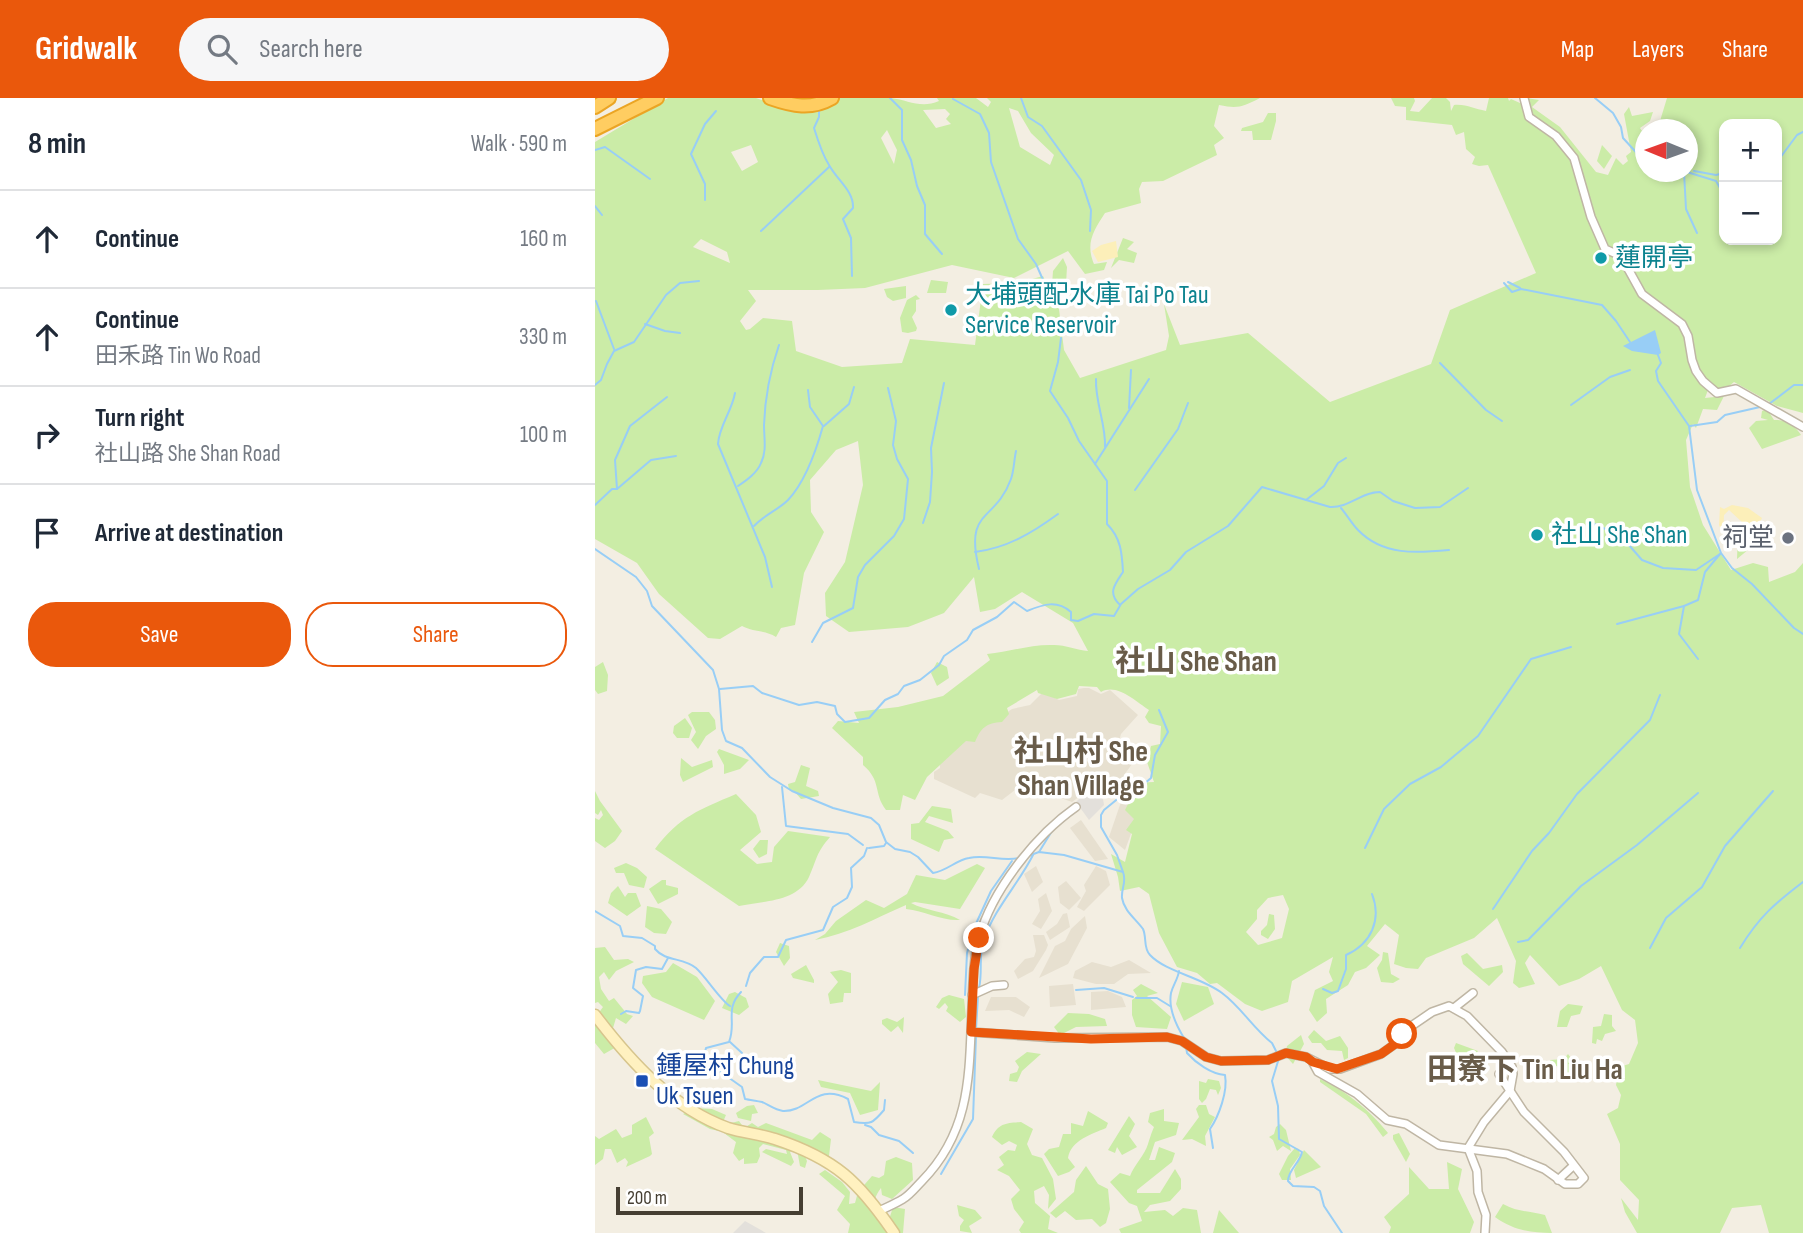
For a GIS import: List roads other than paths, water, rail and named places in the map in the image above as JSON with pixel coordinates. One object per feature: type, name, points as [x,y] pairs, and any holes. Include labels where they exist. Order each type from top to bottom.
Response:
[{"type":"highway","points":[[595,107],[609,98]]},
{"type":"highway","points":[[595,128],[639,98]]},
{"type":"highway","points":[[595,128],[657,98]]},
{"type":"highway","points":[[770,98],[804,107],[832,98]]},
{"type":"highway","points":[[801,98],[811,98]]},
{"type":"main road","points":[[595,1015],[650,1079],[673,1098],[728,1128],[773,1139],[829,1162],[858,1185],[894,1233]]},
{"type":"street","points":[[1524,98],[1529,117],[1556,136],[1574,158],[1591,217],[1605,248],[1621,256],[1642,295],[1682,324],[1688,336],[1692,360],[1703,381],[1717,393],[1736,389],[1803,427]]},
{"type":"street","points":[[879,1211],[904,1198],[932,1171],[953,1138],[967,1093],[972,995],[980,935],[1001,891],[1019,864],[1058,820],[1076,807]]},
{"type":"street","points":[[972,995],[992,986],[1004,985]]},
{"type":"street","points":[[1454,1008],[1473,993]]},
{"type":"street","points":[[971,1032],[1067,1038],[1167,1037],[1185,1043],[1206,1057],[1221,1061],[1273,1059],[1282,1053],[1306,1057],[1331,1069],[1342,1069],[1381,1054],[1395,1044],[1407,1029],[1432,1012],[1447,1006],[1467,1016],[1508,1060],[1513,1074],[1510,1091],[1484,1122],[1468,1148]]},
{"type":"street","points":[[1313,1062],[1318,1072],[1357,1094],[1387,1120],[1406,1124],[1443,1146],[1511,1155],[1569,1185],[1581,1181],[1584,1178],[1564,1152],[1524,1112],[1499,1074]]},
{"type":"street","points":[[1468,1148],[1477,1171],[1478,1192],[1486,1215],[1485,1233]]},
{"type":"street","points":[[1558,1180],[1573,1166]]},
{"type":"water","points":[[1655,330],[1661,353],[1658,355],[1632,351],[1623,346]]},
{"type":"waterway","points":[[890,98],[902,110],[902,140],[925,205],[925,234],[942,254]]},
{"type":"waterway","points":[[1021,98],[1028,117],[1042,126],[1081,180],[1091,210],[1090,231]]},
{"type":"waterway","points":[[1595,98],[1613,113],[1621,127],[1623,138],[1635,151]]},
{"type":"waterway","points":[[953,99],[980,114],[989,133],[991,162],[1018,239],[1036,264],[1051,298]]},
{"type":"waterway","points":[[819,110],[814,128],[820,147],[853,202],[853,208],[843,219],[851,238],[852,276]]},
{"type":"waterway","points":[[705,200],[705,184],[691,154],[705,124],[716,111]]},
{"type":"waterway","points":[[1782,155],[1797,135],[1803,132]]},
{"type":"waterway","points":[[595,150],[605,147],[650,179]]},
{"type":"waterway","points":[[761,231],[829,167]]},
{"type":"waterway","points":[[1698,172],[1719,174]]},
{"type":"waterway","points":[[1698,175],[1716,181],[1719,186]]},
{"type":"waterway","points":[[1685,182],[1686,209],[1697,233]]},
{"type":"waterway","points":[[595,206],[602,215]]},
{"type":"waterway","points":[[595,385],[601,380],[614,351],[634,342],[666,295],[680,283],[699,281]]},
{"type":"waterway","points":[[1508,282],[1520,288]]},
{"type":"waterway","points":[[1504,283],[1512,292],[1521,289],[1602,305],[1630,342]]},
{"type":"waterway","points":[[596,301],[614,349]]},
{"type":"waterway","points":[[645,324],[680,333]]},
{"type":"waterway","points":[[1061,338],[1050,391],[1079,441],[1107,481],[1107,524],[1118,540],[1122,558],[1123,572],[1113,592],[1120,605]]},
{"type":"waterway","points":[[738,486],[754,473],[763,458],[767,395],[779,345]]},
{"type":"waterway","points":[[1658,355],[1661,363],[1656,371],[1658,381],[1689,426],[1697,490],[1721,553],[1732,568],[1803,634]]},
{"type":"waterway","points":[[1440,363],[1486,410],[1502,421]]},
{"type":"waterway","points":[[1129,408],[1131,370]]},
{"type":"waterway","points":[[1571,405],[1610,377],[1630,370]]},
{"type":"waterway","points":[[1096,379],[1105,447]]},
{"type":"waterway","points":[[1095,464],[1149,379]]},
{"type":"waterway","points":[[923,523],[930,502],[931,448],[944,383]]},
{"type":"waterway","points":[[1769,404],[1794,385],[1803,385]]},
{"type":"waterway","points":[[824,426],[849,404],[854,387]]},
{"type":"waterway","points":[[812,642],[823,623],[853,608],[858,577],[865,565],[894,536],[904,519],[908,479],[893,445],[896,421],[888,388]]},
{"type":"waterway","points":[[754,526],[788,500],[800,484],[814,455],[823,426],[810,407],[808,390]]},
{"type":"waterway","points":[[735,393],[718,444],[765,557],[772,587]]},
{"type":"waterway","points":[[617,489],[615,460],[630,426],[667,397]]},
{"type":"waterway","points":[[1135,490],[1178,429],[1188,403]]},
{"type":"waterway","points":[[1690,426],[1717,422],[1725,415],[1760,407]]},
{"type":"waterway","points":[[979,569],[975,549],[978,525],[1004,493],[1012,476],[1016,451]]},
{"type":"waterway","points":[[595,505],[651,460],[676,456]]},
{"type":"waterway","points":[[1306,500],[1324,486],[1338,463],[1346,458]]},
{"type":"waterway","points":[[720,689],[753,686],[762,693],[799,705],[817,702],[835,706],[837,714],[845,722],[869,718],[885,700],[898,694],[904,686],[920,680],[939,665],[944,656],[967,640],[973,630],[997,617],[1014,602],[1027,611],[1045,605],[1061,606],[1071,612],[1071,620],[1078,621],[1094,614],[1114,616],[1121,604],[1138,589],[1170,570],[1186,552],[1228,526],[1262,487],[1330,507],[1380,492],[1393,501],[1415,508],[1440,507],[1468,488]]},
{"type":"waterway","points":[[1341,508],[1358,530],[1378,545],[1413,552],[1449,550]]},
{"type":"waterway","points":[[975,552],[1019,539],[1058,514]]},
{"type":"waterway","points":[[1592,523],[1621,536],[1642,560],[1663,568],[1696,570],[1720,554]]},
{"type":"waterway","points":[[595,549],[636,577],[647,591],[652,606],[713,670],[719,689],[722,730],[726,741],[742,748],[770,777],[792,791],[833,808],[871,818],[879,825],[886,842],[895,849],[918,857],[933,873],[969,858],[1019,858]]},
{"type":"waterway","points":[[1698,659],[1679,634],[1684,606],[1698,600],[1705,572],[1720,554]]},
{"type":"waterway","points":[[1617,624],[1684,606]]},
{"type":"waterway","points":[[1365,848],[1384,809],[1410,784],[1441,767],[1478,736],[1531,659],[1571,647]]},
{"type":"waterway","points":[[1493,909],[1532,851],[1549,833],[1577,794],[1650,720],[1660,695]]},
{"type":"waterway","points":[[1123,872],[1101,827],[1101,815],[1126,792],[1151,778],[1155,755],[1168,732],[1159,710]]},
{"type":"waterway","points":[[782,787],[786,826],[848,834],[863,845]]},
{"type":"waterway","points":[[1650,948],[1666,918],[1702,887],[1725,846],[1773,791]]},
{"type":"waterway","points":[[1518,942],[1528,940],[1581,886],[1637,845],[1698,793]]},
{"type":"waterway","points":[[1039,852],[1052,831]]},
{"type":"waterway","points":[[869,848],[884,846],[886,843]]},
{"type":"waterway","points":[[746,986],[750,973],[764,957],[778,957],[786,940],[823,930],[833,907],[847,898],[852,887],[851,868],[864,856],[867,848]]},
{"type":"waterway","points":[[1028,856],[1039,852],[1064,855],[1123,872],[1123,903],[1143,929],[1150,955],[1165,966],[1222,993],[1272,1043],[1277,1053]]},
{"type":"waterway","points":[[979,988],[984,939],[994,917],[1033,855]]},
{"type":"waterway","points":[[965,995],[967,953],[974,928],[991,891],[1012,861]]},
{"type":"waterway","points":[[1740,948],[1768,912],[1803,882]]},
{"type":"waterway","points":[[1323,989],[1332,993],[1338,991],[1346,969],[1346,955],[1368,938],[1376,913],[1372,894]]},
{"type":"waterway","points":[[595,911],[620,926],[623,936],[642,938],[664,956],[686,962],[696,968],[730,1006]]},
{"type":"waterway","points":[[621,1014],[626,1011],[640,1011],[643,996],[633,988],[636,970],[646,967],[662,969],[668,958]]},
{"type":"waterway","points":[[1179,971],[1171,993],[1171,1005],[1184,1038]]},
{"type":"waterway","points":[[1076,990],[1104,988],[1133,997]]},
{"type":"waterway","points":[[741,992],[733,1005],[729,1042],[706,1048],[705,1052],[715,1068],[742,1087],[745,1099],[762,1102],[783,1111],[792,1110],[820,1096],[837,1095],[848,1099],[854,1122],[864,1123],[871,1122],[884,1110],[885,1100]]},
{"type":"waterway","points":[[976,1029],[978,996]]},
{"type":"waterway","points":[[1136,998],[1157,998],[1170,1006]]},
{"type":"waterway","points":[[941,1174],[973,1119],[976,1036]]},
{"type":"waterway","points":[[730,1042],[742,1053]]},
{"type":"waterway","points":[[1186,1046],[1187,1053],[1199,1064],[1214,1073],[1225,1075],[1222,1103],[1210,1129],[1213,1148]]},
{"type":"waterway","points":[[1279,1058],[1272,1081],[1278,1106],[1279,1139],[1302,1152],[1288,1181],[1293,1186],[1314,1187],[1320,1191],[1324,1206],[1342,1233]]},
{"type":"waterway","points":[[865,1125],[879,1135],[899,1141],[913,1153]]},
{"type":"place","name":"蓮開亭","points":[[1601,258]]},
{"type":"place","name":"大埔頭配水庫 Tai Po Tau Service Reservoir","points":[[951,310]]},
{"type":"place","name":"社山 She Shan","points":[[1537,535]]},
{"type":"place","name":"祠堂","points":[[1788,538]]},
{"type":"place","name":"鍾屋村 Chung Uk Tsuen","points":[[642,1081]]},
{"type":"district","name":"社山 She Shan","points":[[1196,662]]},
{"type":"district","name":"社山村 She Shan Village","points":[[1081,769]]},
{"type":"district","name":"田寮下 Tin Liu Ha","points":[[1525,1070]]}]
